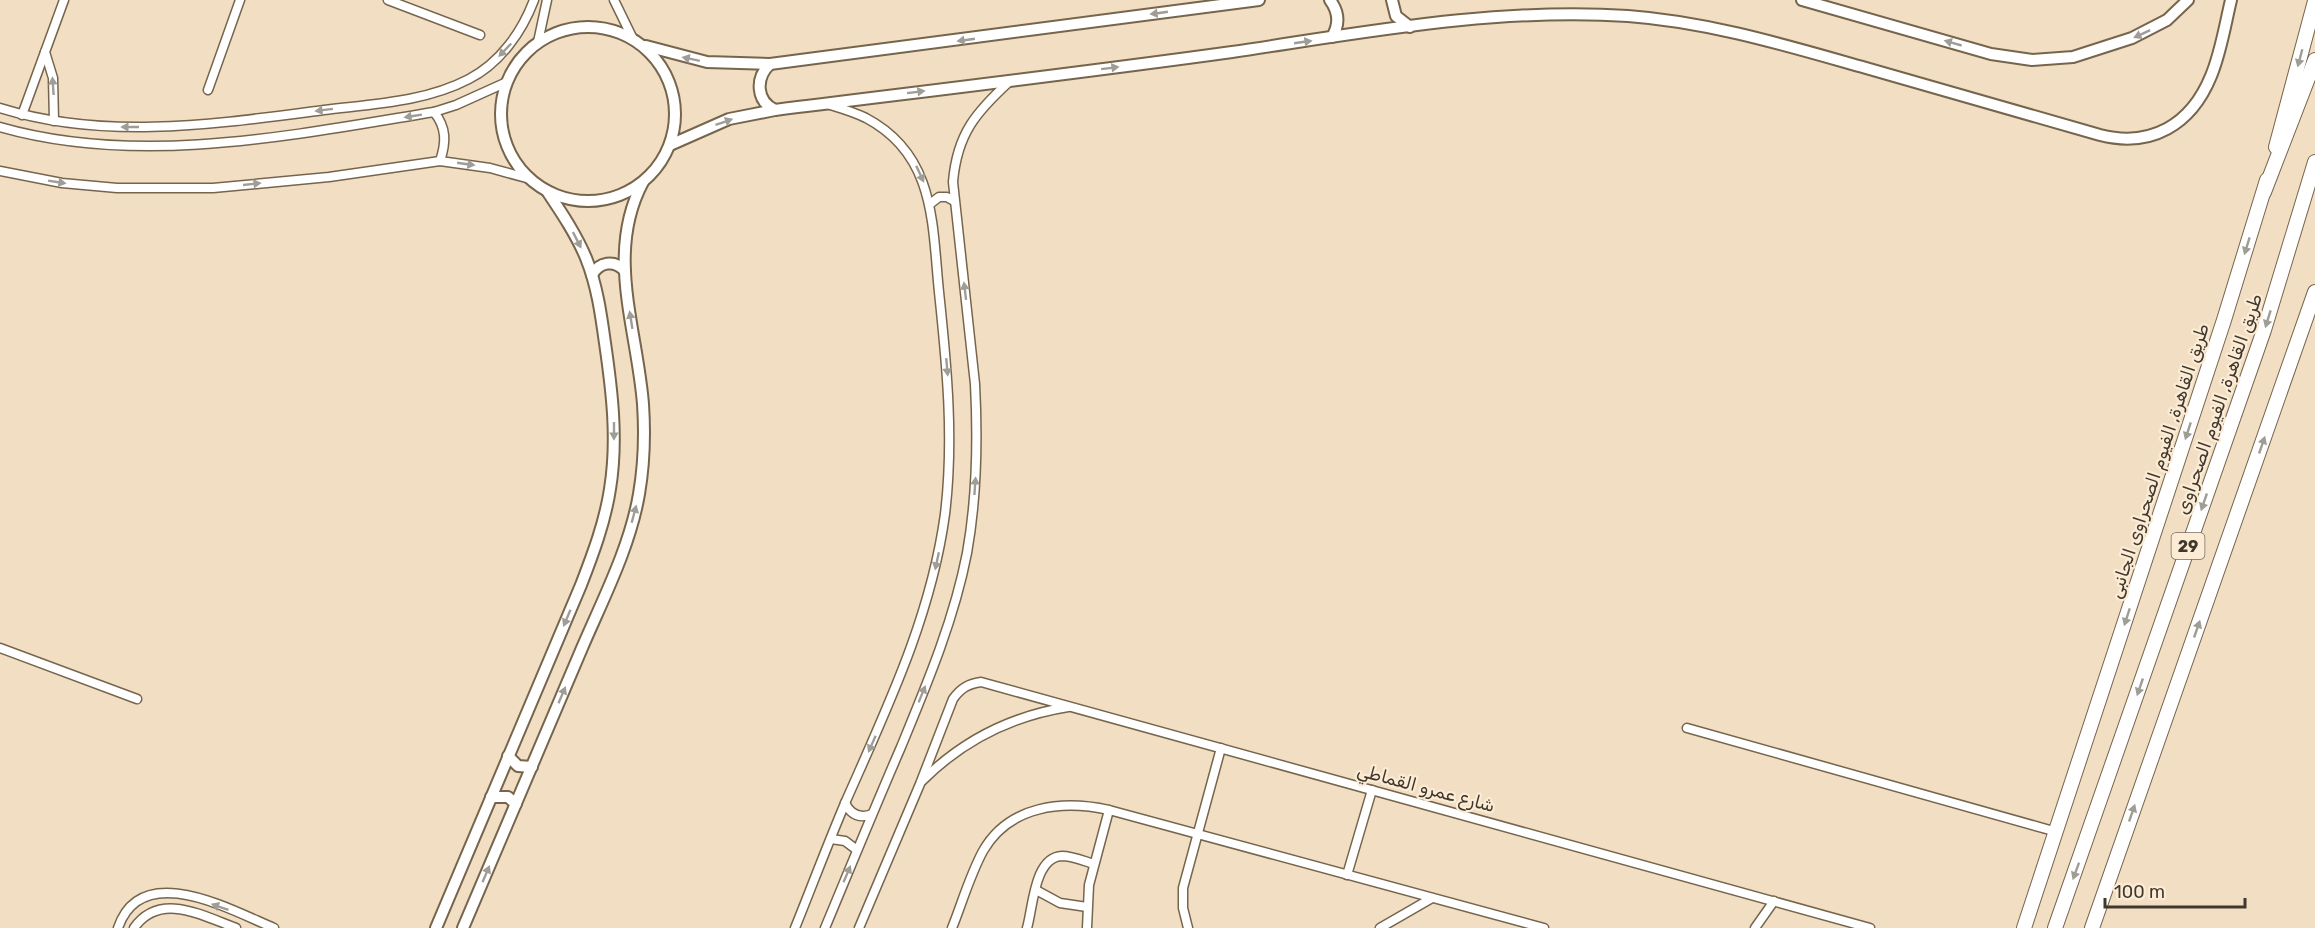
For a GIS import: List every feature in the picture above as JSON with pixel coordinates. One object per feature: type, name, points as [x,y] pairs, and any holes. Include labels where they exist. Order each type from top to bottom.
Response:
[{"type":"main road","name":"طريق القاهرة, الفيوم الصحراوى الجانبى","points":[[2024,928],[2264,192],[2315,2]]},
{"type":"main road","points":[[2264,192],[2315,60]]},
{"type":"main road","name":"طريق القاهرة, الفيوم الصحراوى","points":[[2055,928],[2264,330],[2315,162]]},
{"type":"main road","name":"29","points":[[2092,928],[2315,292]]},
{"type":"street","points":[[22,115],[64,0]]},
{"type":"street","points":[[208,90],[240,0]]},
{"type":"street","points":[[389,0],[480,35]]},
{"type":"street","points":[[0,108],[22,115],[80,125],[170,127],[398,102],[444,89],[471,78],[496,59],[511,43],[525,21],[534,0]]},
{"type":"street","points":[[538,42],[548,0]]},
{"type":"street","points":[[614,0],[633,39]]},
{"type":"street","points":[[644,182],[613,197],[579,200],[547,191],[530,179],[513,158],[503,134],[501,108],[507,82],[520,59],[538,42],[569,29],[602,28],[646,46],[686,58],[707,62],[770,64],[1259,0]]},
{"type":"street","points":[[1330,0],[1338,20],[1332,37]]},
{"type":"street","points":[[1392,0],[1396,16],[1410,27]]},
{"type":"street","points":[[1802,0],[1990,54],[2032,60],[2073,57],[2122,42],[2167,20],[2188,0]]},
{"type":"street","points":[[670,145],[729,119],[775,110],[1410,27],[1512,17],[1577,14],[1630,16],[1715,28],[2100,135],[2130,140],[2150,137],[2169,128],[2186,115],[2200,97],[2215,66],[2231,0]]},
{"type":"street","points":[[463,928],[617,565],[638,497],[644,431],[643,403],[625,271],[625,238],[627,222],[635,199],[670,145],[676,120],[674,94],[664,70],[646,46]]},
{"type":"street","points":[[45,52],[53,78],[54,121]]},
{"type":"street","points":[[770,64],[760,78],[759,89],[763,99],[775,110]]},
{"type":"street","points":[[825,928],[943,640],[958,589],[971,525],[976,467],[975,384],[952,182],[960,143],[969,125],[980,109],[1010,81]]},
{"type":"street","points":[[0,127],[17,132],[89,143],[168,146],[212,144],[434,112],[456,105],[507,82]]},
{"type":"street","points":[[795,928],[917,636],[934,572],[945,516],[950,456],[950,396],[930,204],[918,168],[895,138],[864,117],[827,103]]},
{"type":"street","points":[[434,112],[441,121],[445,137],[440,161]]},
{"type":"street","points":[[0,171],[62,183],[117,188],[213,188],[330,177],[440,161],[490,168],[530,179]]},
{"type":"street","points":[[436,928],[581,585],[598,537],[610,490],[614,425],[600,312],[592,275],[578,242],[547,191]]},
{"type":"street","points":[[930,204],[939,197],[947,197],[954,201]]},
{"type":"street","points":[[592,275],[597,268],[609,263],[618,265],[625,271]]},
{"type":"street","points":[[0,648],[138,699]]},
{"type":"street","name":"شارع عمرو القماطي","points":[[859,928],[953,699],[960,690],[970,684],[981,682],[1870,928]]},
{"type":"street","name":"شارع عمرو القماطي","points":[[920,784],[950,755],[985,733],[1026,716],[1070,706]]},
{"type":"street","points":[[1687,728],[2057,832]]},
{"type":"street","points":[[1188,928],[1183,908],[1183,888],[1221,748]]},
{"type":"street","points":[[508,756],[518,766],[532,767]]},
{"type":"street","points":[[1347,875],[1372,790]]},
{"type":"street","points":[[491,797],[508,797],[516,804]]},
{"type":"street","points":[[846,803],[850,811],[858,816],[872,814]]},
{"type":"street","points":[[952,928],[984,849],[996,834],[1009,822],[1035,809],[1056,805],[1088,805],[1109,810],[1544,928]]},
{"type":"street","points":[[1087,928],[1086,907],[1094,864],[1109,810]]},
{"type":"street","points":[[831,839],[846,841],[857,850]]},
{"type":"street","points":[[1027,928],[1043,866],[1055,857],[1069,857],[1094,864]]},
{"type":"street","points":[[1036,890],[1060,903],[1086,907]]},
{"type":"street","points":[[117,928],[124,913],[137,901],[159,892],[173,892],[230,910],[274,928]]},
{"type":"street","points":[[1380,928],[1432,898]]},
{"type":"street","points":[[1755,928],[1774,901]]},
{"type":"street","points":[[134,928],[152,911],[173,907],[236,928]]}]
